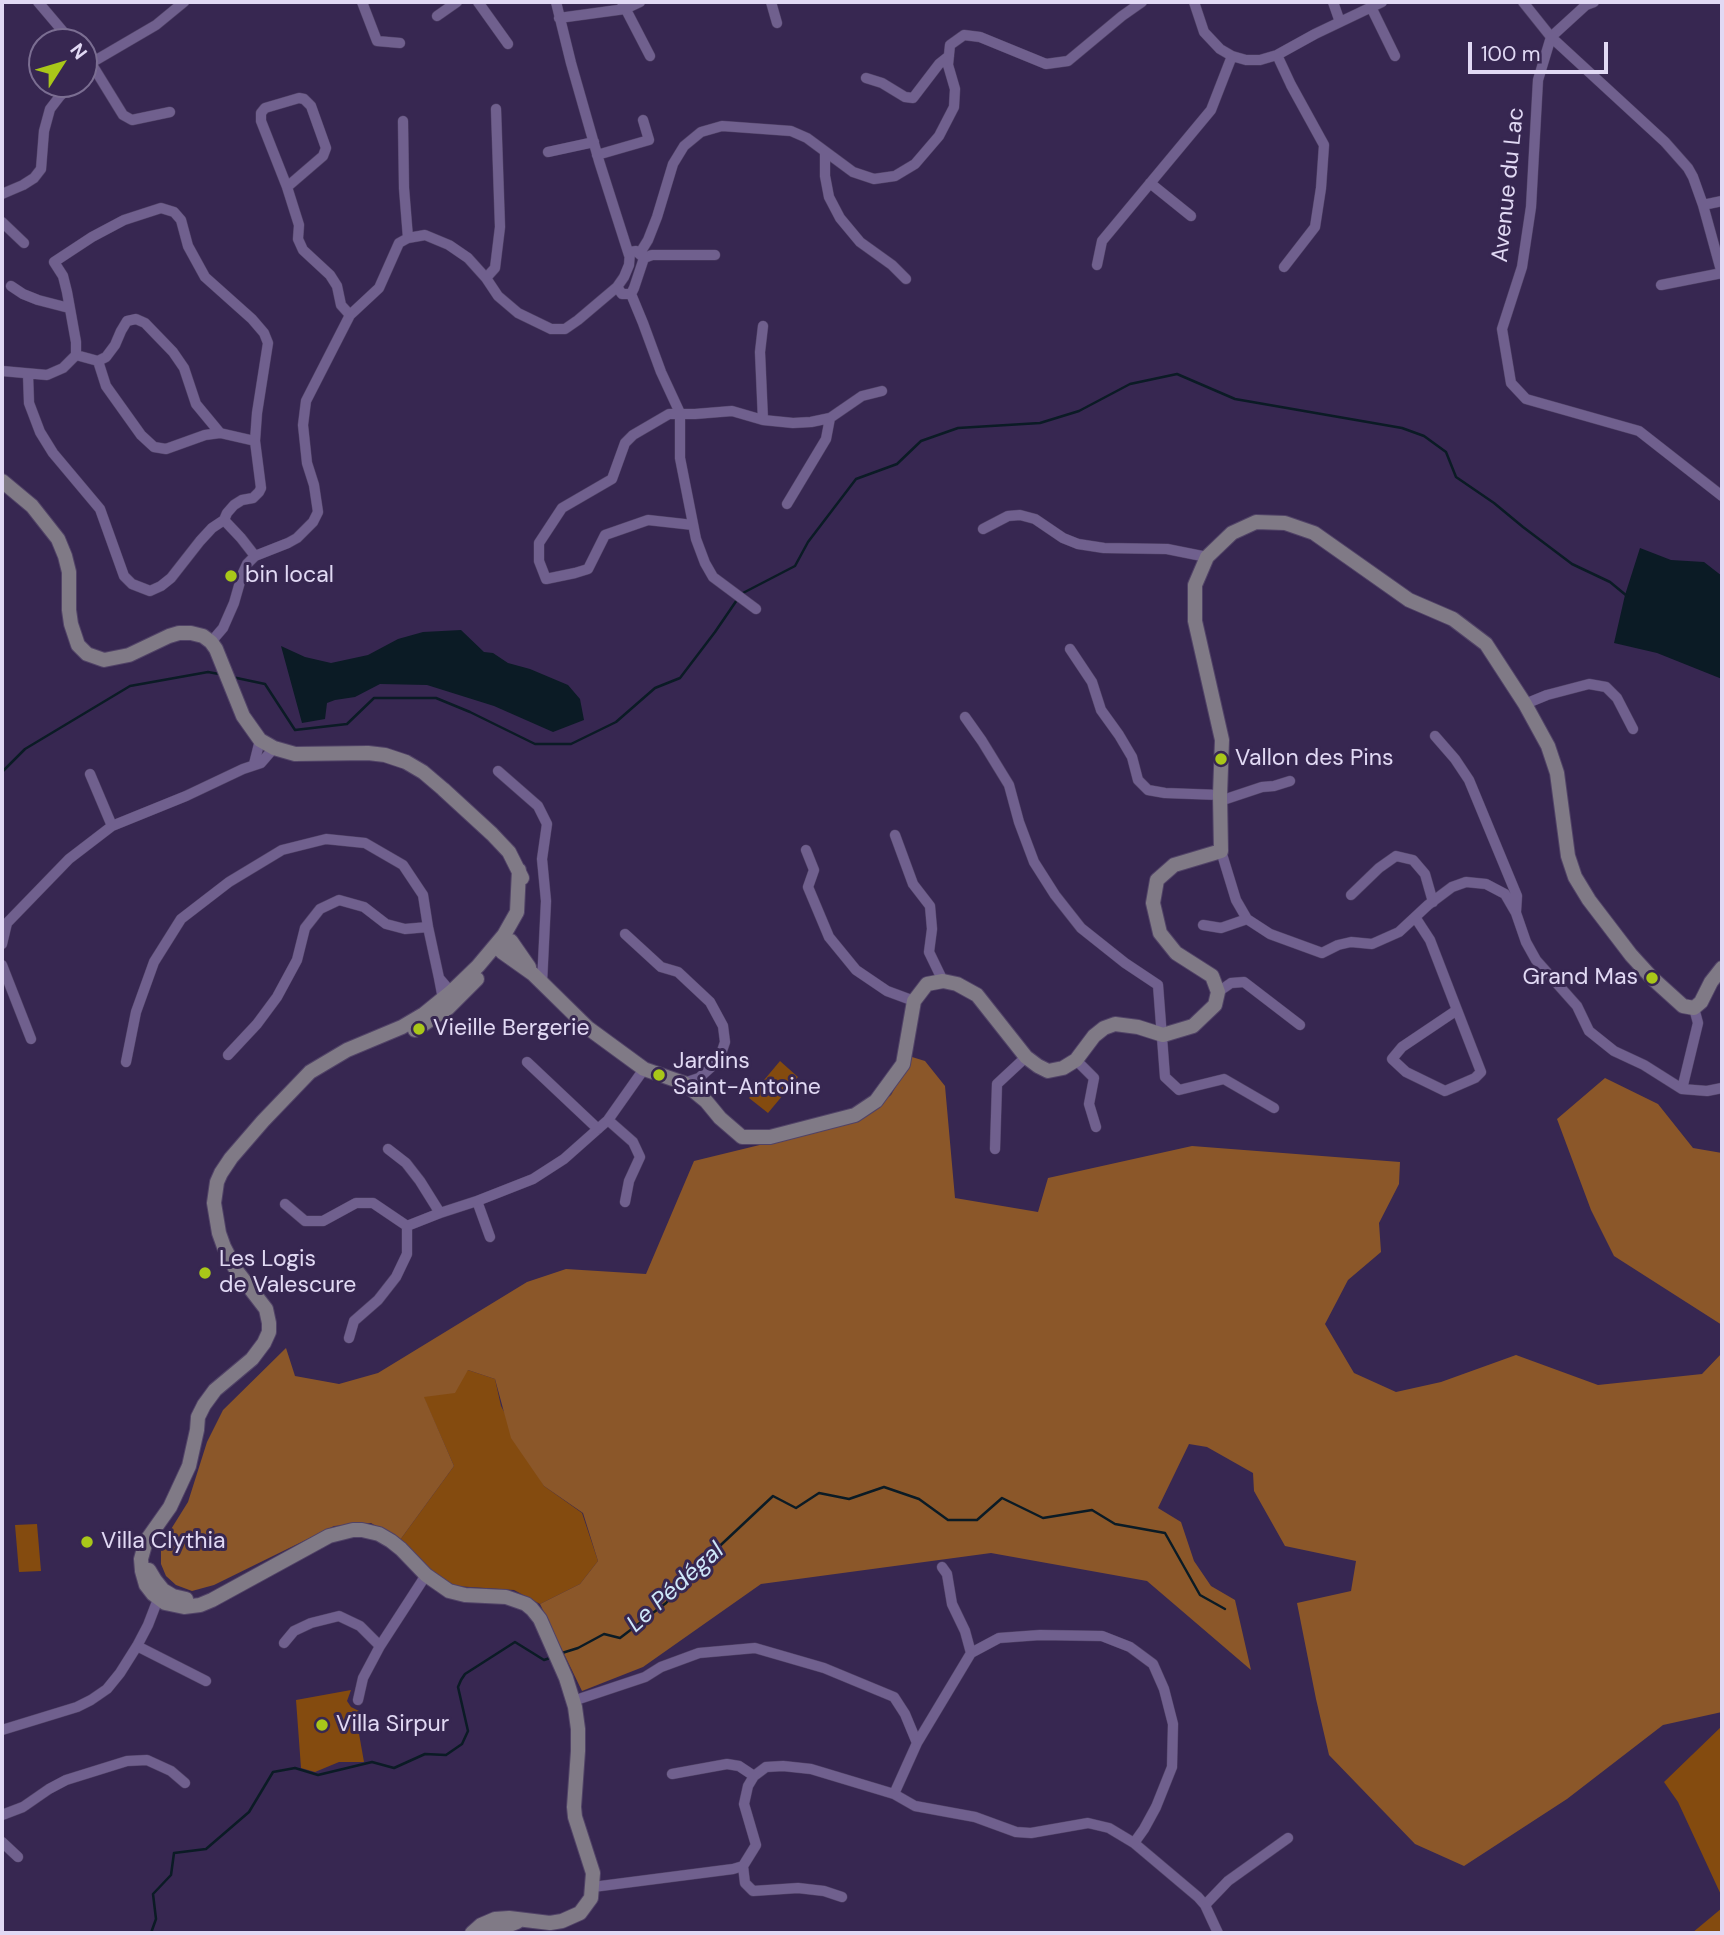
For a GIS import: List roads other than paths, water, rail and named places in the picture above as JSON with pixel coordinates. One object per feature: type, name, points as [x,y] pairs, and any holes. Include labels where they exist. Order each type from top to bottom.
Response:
[{"type":"street","points":[[38,2],[60,28]]},
{"type":"street","points":[[98,57],[156,25],[184,2]]},
{"type":"street","points":[[362,2],[377,41],[400,43]]},
{"type":"street","points":[[438,16],[457,2]]},
{"type":"street","points":[[478,2],[508,44]]},
{"type":"street","points":[[556,2],[597,155],[637,255],[631,294],[680,414],[680,458],[696,539],[713,577],[756,609]]},
{"type":"street","points":[[559,18],[640,2]]},
{"type":"street","points":[[771,2],[777,23]]},
{"type":"street","points":[[214,645],[234,603],[247,564],[255,556],[297,538],[313,522],[318,512],[307,463],[303,425],[306,401],[350,315],[379,288],[399,243],[408,238],[425,235],[449,245],[468,258],[498,296],[519,313],[551,329],[565,329],[617,287],[624,277],[628,265],[648,240],[678,154],[701,132],[722,126],[791,131],[807,138],[853,172],[874,179],[895,176],[915,164],[939,136],[954,107],[955,89],[948,65],[950,45],[964,35],[980,37],[1046,64],[1068,61],[1142,2]]},
{"type":"street","points":[[1194,2],[1204,32],[1220,49],[1246,60],[1260,60],[1277,55],[1382,2]]},
{"type":"street","points":[[1333,2],[1340,22]]},
{"type":"street","points":[[1523,2],[1551,37],[1680,158],[1693,177],[1722,274],[1661,285]]},
{"type":"street","points":[[1551,37],[1586,5],[1594,2]]},
{"type":"street","points":[[624,5],[650,55]]},
{"type":"street","points":[[1371,7],[1395,56]]},
{"type":"street","name":"Avenue du Lac","points":[[1551,37],[1538,80],[1531,207],[1522,267],[1502,329],[1511,383],[1526,399],[1639,431],[1722,496]]},
{"type":"street","points":[[1277,55],[1324,145],[1315,227],[1283,267]]},
{"type":"street","points":[[866,78],[882,83],[905,97],[913,98],[939,64],[949,56]]},
{"type":"street","points":[[1097,265],[1102,241],[1211,110],[1233,56]]},
{"type":"street","points":[[98,81],[123,115],[132,120],[170,112]]},
{"type":"street","points":[[2,194],[34,178],[41,169],[44,131],[50,109],[58,98]]},
{"type":"street","points":[[287,187],[323,156],[326,148],[311,106],[304,99],[265,108],[261,113],[261,121],[287,187],[299,225],[298,239],[303,250],[330,275],[337,286],[341,306],[350,315]]},
{"type":"street","points":[[486,278],[495,268],[500,227],[496,109]]},
{"type":"street","points":[[597,155],[649,140],[643,120]]},
{"type":"street","points":[[403,121],[408,238]]},
{"type":"street","points":[[548,152],[594,142]]},
{"type":"street","points":[[825,152],[825,176],[829,197],[840,218],[860,242],[892,265],[906,279]]},
{"type":"street","points":[[1150,183],[1191,216]]},
{"type":"street","points":[[1703,205],[1722,201]]},
{"type":"street","points":[[2,371],[47,375],[63,368],[76,355],[76,342],[63,276],[54,262],[124,220],[161,208],[174,212],[181,220],[188,246],[205,277],[252,319],[264,333],[268,343],[255,441],[261,488],[259,492],[253,498],[234,505],[161,586],[150,591],[132,584],[124,576],[100,509],[53,453],[40,432],[29,403],[29,374]]},
{"type":"street","points":[[2,222],[23,243]]},
{"type":"street","points":[[637,255],[715,255]]},
{"type":"street","points":[[10,286],[30,297],[69,308]]},
{"type":"street","points":[[617,287],[622,294],[631,294]]},
{"type":"street","points":[[76,355],[98,361],[106,357],[115,345],[127,321],[136,319],[145,323],[167,344],[184,368],[196,404],[220,433]]},
{"type":"street","points":[[763,326],[760,352],[763,420]]},
{"type":"street","points":[[98,361],[106,386],[141,435],[154,447],[166,449],[205,435],[220,433],[255,441]]},
{"type":"street","points":[[693,524],[648,520],[605,535],[588,569],[575,573],[546,579],[539,561],[539,543],[562,508],[612,479],[625,443],[633,435],[669,414],[732,411],[763,420],[793,423],[830,418],[862,396],[882,391]]},
{"type":"street","points":[[787,504],[826,439],[830,418]]},
{"type":"street","points":[[2,481],[32,506],[58,539],[69,572],[71,624],[78,645],[87,654],[104,660],[122,657],[178,633],[204,636],[214,645],[243,716],[260,740],[274,748],[295,754],[368,753],[407,762],[423,772],[492,834],[509,852],[519,870],[517,912],[503,943],[425,1025],[318,1075],[231,1169],[221,1200],[227,1232],[242,1265],[272,1304],[278,1318],[277,1334],[270,1349],[257,1365],[218,1398],[197,1430]]},
{"type":"street","points":[[983,529],[1008,516],[1020,515],[1035,519],[1063,538],[1078,544],[1104,548],[1167,549],[1207,557]]},
{"type":"street","points":[[223,520],[255,556]]},
{"type":"street","points":[[1722,968],[1701,1002],[1694,1007],[1683,1006],[1631,955],[1589,900],[1575,877],[1568,856],[1557,773],[1548,746],[1525,704],[1486,644],[1453,619],[1409,600],[1314,533],[1285,523],[1256,522],[1232,533],[1207,557],[1195,585],[1195,621],[1222,740],[1221,851],[1236,900],[1247,919],[1270,934],[1322,953],[1351,942],[1372,944],[1399,932],[1452,887],[1466,882],[1486,884],[1505,894],[1536,960],[1577,1006],[1589,1031],[1614,1051],[1644,1065],[1682,1089],[1707,1091],[1722,1088]]},
{"type":"street","points":[[1070,649],[1092,682],[1101,710],[1132,757],[1138,780],[1147,790],[1220,798],[1290,781]]},
{"type":"street","points":[[1525,704],[1589,684],[1606,687],[1617,698],[1633,729]]},
{"type":"street","points":[[965,718],[1009,785],[1034,862],[1055,895],[1081,928],[1158,985],[1165,1077],[1178,1090],[1224,1079],[1274,1108]]},
{"type":"street","points":[[1435,736],[1469,779],[1517,896],[1516,913]]},
{"type":"street","points":[[254,764],[260,740]]},
{"type":"street","points":[[2,944],[7,923],[13,916],[69,859],[112,826],[261,763],[274,748]]},
{"type":"street","points":[[498,771],[538,806],[547,824],[542,859],[546,901],[538,979]]},
{"type":"street","points":[[90,774],[112,826]]},
{"type":"street","points":[[895,835],[913,884],[930,906],[932,929],[929,952],[943,981]]},
{"type":"street","points":[[126,1062],[136,1012],[154,962],[181,919],[229,881],[282,850],[326,839],[365,844],[403,865],[424,895],[439,978],[451,997]]},
{"type":"street","points":[[806,850],[814,870],[808,887],[829,937],[856,970],[887,991],[914,1001]]},
{"type":"street","points":[[503,943],[588,1028],[644,1069],[684,1083],[742,1137],[770,1137],[855,1115],[876,1101],[903,1064],[914,1001],[928,984],[943,981],[957,984],[977,995],[1026,1057],[1048,1071],[1063,1068],[1076,1060],[1094,1036],[1115,1024],[1138,1027],[1163,1035],[1193,1026],[1215,1005],[1218,992],[1212,976],[1176,953],[1160,933],[1153,903],[1157,880],[1174,866],[1221,851]]},
{"type":"street","points":[[1351,895],[1396,856],[1413,860],[1425,874],[1433,902]]},
{"type":"street","points":[[228,1055],[257,1024],[277,997],[297,960],[305,928],[320,909],[339,900],[364,907],[386,924],[405,929],[428,927]]},
{"type":"street","points":[[1415,917],[1430,940],[1481,1072],[1475,1078],[1445,1091],[1406,1072],[1392,1059],[1402,1047],[1457,1010]]},
{"type":"street","points":[[1203,925],[1221,928],[1247,919]]},
{"type":"street","points":[[625,934],[661,967],[678,972],[710,1002],[723,1026],[725,1042],[719,1060],[699,1078],[684,1083]]},
{"type":"street","points":[[2,965],[31,1038]]},
{"type":"street","points":[[1218,992],[1231,983],[1244,982],[1300,1024]]},
{"type":"street","points":[[451,997],[409,1023],[347,1050],[310,1072],[263,1121],[221,1173],[214,1203],[219,1233],[236,1270],[266,1309],[269,1332],[252,1359],[215,1391],[204,1405],[198,1417],[189,1466],[170,1507],[146,1541],[141,1559],[146,1584],[184,1607],[200,1605],[315,1542],[353,1530],[379,1534],[391,1541],[426,1575],[449,1591],[465,1595],[506,1597],[532,1609],[540,1619],[573,1701],[578,1729],[574,1807],[593,1873],[591,1898],[573,1917],[550,1923],[495,1919],[481,1925],[472,1933]]},
{"type":"street","points":[[1682,1089],[1698,1023],[1694,1007]]},
{"type":"street","points":[[995,1149],[998,1084],[1026,1057]]},
{"type":"street","points":[[1076,1060],[1094,1078],[1089,1104],[1096,1127]]},
{"type":"street","points":[[527,1062],[598,1129]]},
{"type":"street","points":[[407,1226],[533,1178],[564,1159],[608,1119],[644,1069]]},
{"type":"street","points":[[608,1119],[633,1142],[640,1157],[629,1181],[625,1202]]},
{"type":"street","points":[[388,1149],[406,1163],[440,1213]]},
{"type":"street","points":[[477,1201],[490,1237]]},
{"type":"street","points":[[285,1204],[305,1221],[324,1221],[356,1203],[373,1203],[407,1226]]},
{"type":"street","points":[[349,1338],[354,1321],[378,1300],[396,1277],[407,1254],[407,1226]]},
{"type":"street","points":[[942,1567],[947,1574],[952,1604],[965,1631],[971,1653]]},
{"type":"street","points":[[358,1700],[363,1678],[380,1646],[426,1575]]},
{"type":"street","points":[[2,1730],[77,1707],[107,1689],[120,1673],[165,1597]]},
{"type":"street","points":[[284,1643],[295,1631],[311,1623],[339,1616],[360,1626],[380,1646]]},
{"type":"street","points":[[894,1794],[917,1743],[971,1653],[999,1638],[1040,1635],[1102,1636],[1130,1647],[1153,1664],[1164,1689],[1173,1724],[1172,1767],[1156,1807],[1134,1843]]},
{"type":"street","points":[[137,1646],[206,1681]]},
{"type":"street","points":[[573,1701],[645,1677],[661,1667],[699,1653],[755,1648],[824,1668],[894,1697],[905,1713],[917,1743]]},
{"type":"street","points":[[2,1815],[23,1807],[66,1780],[127,1761],[146,1760],[171,1771],[185,1783]]},
{"type":"street","points":[[672,1774],[727,1765],[738,1766],[754,1776]]},
{"type":"street","points":[[842,1897],[824,1891],[798,1888],[754,1891],[745,1883],[743,1866],[756,1845],[744,1804],[748,1786],[754,1776],[766,1767],[811,1769],[894,1794],[915,1806],[975,1817],[1016,1832],[1031,1833],[1088,1823],[1109,1828],[1134,1843],[1198,1897],[1205,1905],[1218,1933]]},
{"type":"street","points":[[1205,1905],[1228,1881],[1288,1838]]},
{"type":"street","points":[[2,1842],[18,1857]]},
{"type":"street","points":[[593,1887],[743,1866]]},
{"type":"street","points":[[489,1933],[522,1920]]},
{"type":"water","points":[[1640,548],[1671,560],[1704,562],[1722,576],[1722,679],[1657,653],[1614,643]]},
{"type":"water","points":[[461,630],[484,652],[493,653],[508,663],[568,685],[580,699],[584,720],[553,732],[494,706],[427,685],[380,684],[355,697],[327,703],[325,719],[302,723],[281,646],[305,657],[331,663],[368,655],[398,639],[423,632]]},
{"type":"waterway","points":[[232,677],[265,684],[295,730],[347,724],[374,698],[436,698],[535,744],[571,744],[616,722],[655,688],[680,678],[741,594],[795,566],[808,542],[856,479],[897,464],[921,441],[958,428],[1040,423],[1079,411],[1130,384],[1177,374],[1235,399],[1402,428],[1424,436],[1446,452],[1456,477],[1572,564],[1610,582],[1627,596]]},
{"type":"waterway","points":[[2,772],[25,749],[130,686],[208,672],[219,674]]},
{"type":"waterway","name":"Le Pédégal","points":[[562,1653],[604,1634],[620,1638],[666,1603],[708,1557],[773,1496],[796,1508],[819,1493],[849,1499],[884,1487],[919,1499],[948,1520],[977,1520],[1002,1498],[1043,1518],[1092,1510],[1115,1524],[1165,1533],[1200,1595],[1225,1609]]},
{"type":"waterway","name":"Le Pédégal","points":[[151,1933],[156,1919],[153,1894],[171,1875],[174,1853],[206,1849],[249,1812],[273,1772],[295,1768],[318,1775],[372,1762],[394,1768],[425,1754],[446,1755],[462,1744],[468,1731],[458,1687],[465,1674],[515,1642],[544,1660],[553,1657]]},
{"type":"place","name":"bin local","points":[[231,576]]},
{"type":"place","name":"Vallon des Pins","points":[[1221,759]]},
{"type":"place","name":"Grand Mas","points":[[1652,978]]},
{"type":"place","name":"Vieille Bergerie","points":[[419,1029]]},
{"type":"place","name":"Jardins Saint-Antoine","points":[[659,1075]]},
{"type":"place","name":"Les Logis de Valescure","points":[[205,1273]]},
{"type":"place","name":"Villa Clythia","points":[[87,1542]]},
{"type":"place","name":"Villa Sirpur","points":[[322,1725]]}]
